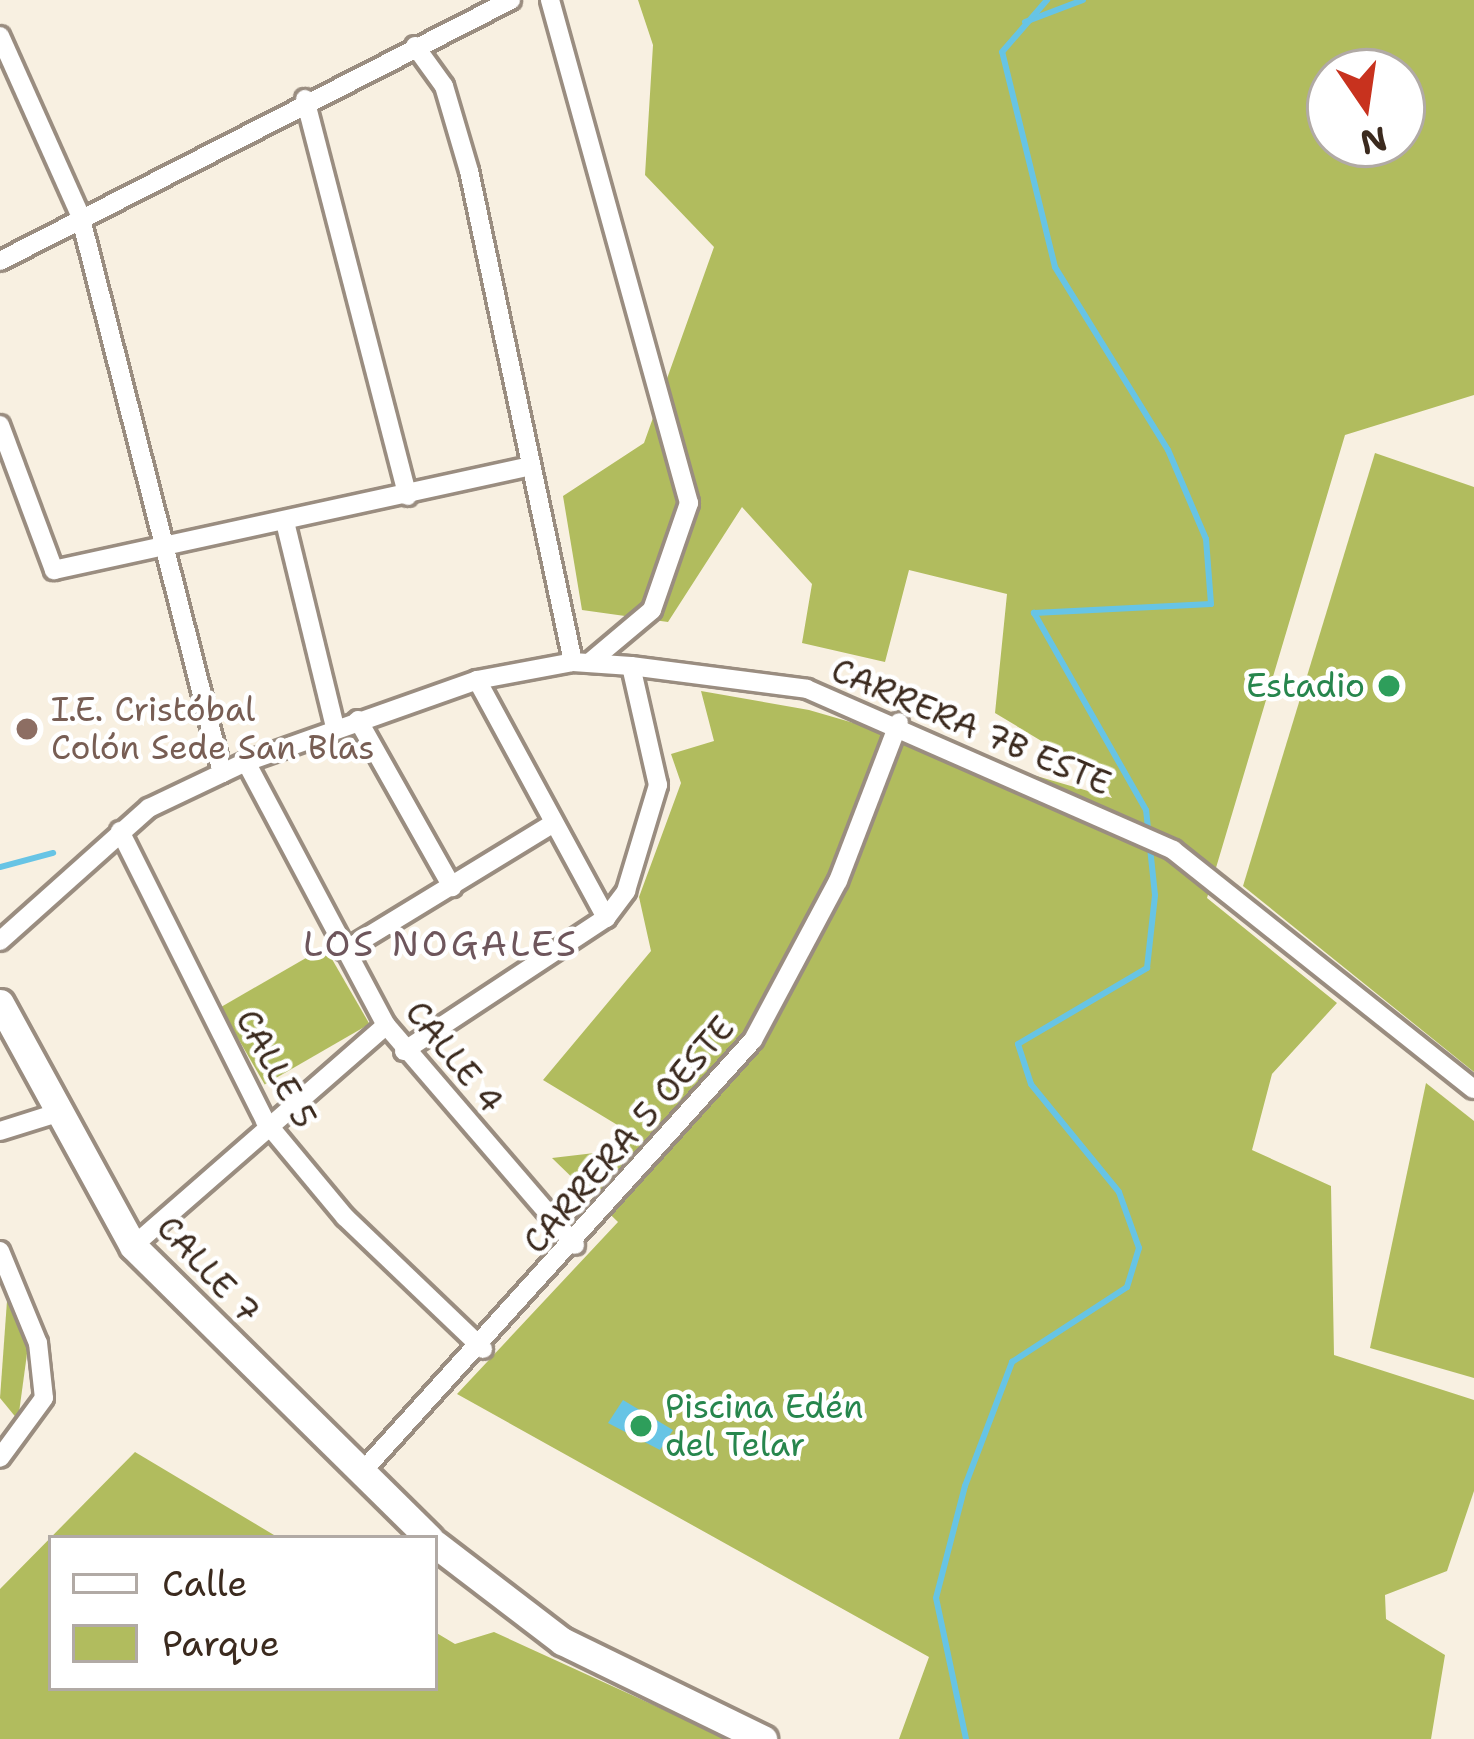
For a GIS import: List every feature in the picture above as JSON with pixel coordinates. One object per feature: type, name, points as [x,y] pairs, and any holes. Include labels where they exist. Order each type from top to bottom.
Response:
[{"type":"street","points":[[0,261],[305,99],[511,0]]},
{"type":"street","points":[[415,46],[455,119],[531,466],[581,662],[652,610],[689,503],[550,0]]},
{"type":"street","points":[[0,36],[80,215],[222,773]]},
{"type":"street","points":[[305,99],[408,496]]},
{"type":"street","points":[[0,425],[46,566],[286,526],[531,466]]},
{"type":"street","points":[[286,526],[335,728]]},
{"type":"street","name":"CARRERA 7B ESTE","points":[[0,941],[120,831],[246,762],[477,680],[581,662],[632,666],[807,689],[899,722],[1173,850],[1474,1089]]},
{"type":"street","points":[[404,1051],[606,918],[626,891],[658,785],[632,666]]},
{"type":"street","points":[[477,680],[606,918]]},
{"type":"street","points":[[358,720],[452,886]]},
{"type":"street","name":"CARRERA 5 OESTE","points":[[362,1474],[483,1349],[753,1040],[838,881],[899,722]]},
{"type":"street","name":"CALLE 4","points":[[246,762],[386,1025],[575,1245]]},
{"type":"street","points":[[344,951],[554,823]]},
{"type":"street","name":"CALLE 5","points":[[120,831],[266,1121],[345,1217],[483,1349]]},
{"type":"street","name":"CALLE 7","points":[[0,1003],[54,1114],[133,1246],[425,1535]]},
{"type":"street","points":[[133,1246],[266,1121],[386,1025]]},
{"type":"street","points":[[0,1131],[54,1114]]},
{"type":"street","points":[[0,1251],[44,1398],[0,1458]]},
{"type":"street","points":[[0,1422],[16,1439]]},
{"type":"street","points":[[438,1546],[562,1641],[764,1739]]},
{"type":"green space","points":[[638,0],[1474,0],[1474,395],[1345,435],[1207,898],[1337,1003],[1272,1074],[1252,1150],[1331,1186],[1334,1355],[1474,1400],[1474,1491],[1447,1571],[1385,1595],[1386,1619],[1445,1655],[1431,1739],[899,1739],[929,1657],[457,1394],[618,1222],[552,1158],[603,1152],[629,1132],[543,1080],[651,951],[639,897],[681,783],[671,754],[714,741],[701,691],[809,710],[1112,798],[1098,775],[995,713],[1007,594],[909,570],[885,662],[802,643],[812,584],[742,507],[668,622],[582,610],[563,496],[644,443],[714,247],[645,175],[653,45]]},
{"type":"green space","name":"Estadio","points":[[1375,453],[1474,487],[1474,1072],[1243,886]]},
{"type":"green space","points":[[325,947],[370,1024],[265,1085],[220,1008]]},
{"type":"green space","points":[[1426,1083],[1474,1121],[1474,1378],[1370,1348]]},
{"type":"green space","points":[[8,1287],[29,1339],[18,1420],[0,1398]]},
{"type":"green space","points":[[135,1452],[274,1535],[53,1535]]},
{"type":"green space","points":[[48,1540],[48,1691],[438,1691],[438,1634],[455,1644],[494,1632],[728,1739],[0,1739],[0,1589]]},
{"type":"water","name":"Piscina Edén del Telar","points":[[623,1400],[673,1430],[660,1450],[608,1423]]},
{"type":"waterway","points":[[966,1739],[936,1598],[965,1486],[1012,1362],[1127,1287],[1139,1248],[1119,1192],[1031,1084],[1018,1044],[1147,968],[1155,895],[1146,810],[1034,613],[1211,604],[1206,539],[1168,450],[1055,267],[1002,52],[1047,0]]},
{"type":"waterway","points":[[1025,22],[1083,0]]},
{"type":"waterway","points":[[0,867],[53,853]]},
{"type":"place","name":"Estadio","points":[[1389,686]]},
{"type":"place","name":"I.E. Cristóbal Colón Sede San Blas","points":[[27,729]]},
{"type":"place","name":"Piscina Edén del Telar","points":[[641,1426]]},
{"type":"district","name":"LOS NOGALES","points":[[441,944]]}]
